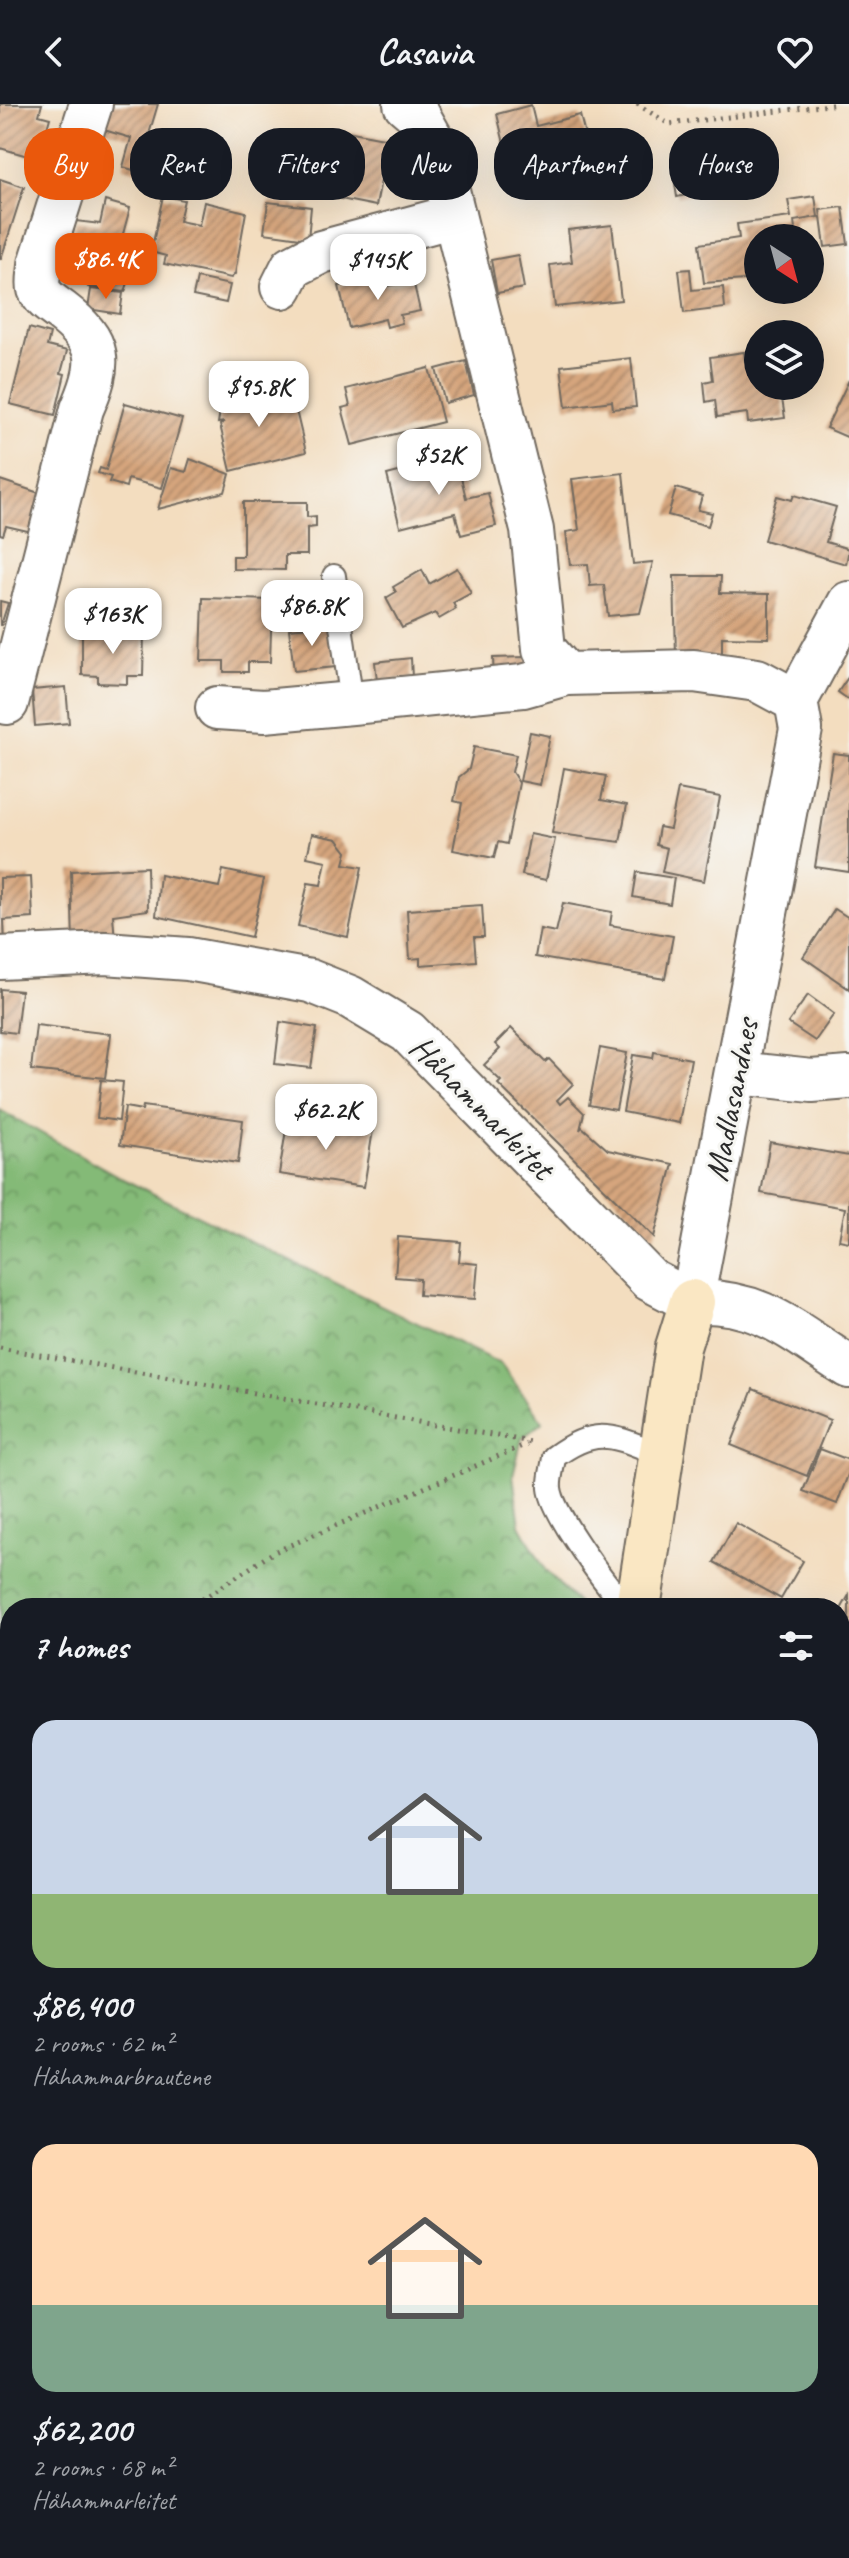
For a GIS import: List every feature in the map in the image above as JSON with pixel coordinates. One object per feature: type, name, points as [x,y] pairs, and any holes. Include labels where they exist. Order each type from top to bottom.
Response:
[{"type":"street","points":[[7,703],[82,409],[96,376],[93,346],[87,332],[46,301],[38,287],[40,264],[91,104]]},
{"type":"street","points":[[405,104],[419,116],[438,150],[532,530],[544,649],[566,674]]},
{"type":"street","points":[[282,287],[292,267],[321,252],[454,216]]},
{"type":"street","points":[[217,708],[264,711],[352,703],[523,686],[566,674],[694,671],[757,680],[796,701],[849,603]]},
{"type":"street","name":"Madlasandnes","points":[[640,1598],[678,1347],[692,1302],[738,1073],[769,885],[801,729],[796,701]]},
{"type":"street","name":"Håhammarleitet","points":[[0,958],[105,953],[188,959],[310,981],[350,997],[408,1032],[650,1280],[692,1302]]},
{"type":"street","points":[[738,1073],[812,1081],[849,1078]]},
{"type":"street","points":[[692,1302],[723,1300],[759,1310],[849,1367]]},
{"type":"lane","points":[[334,576],[352,703]]},
{"type":"lane","points":[[617,1598],[562,1516],[550,1489],[554,1457],[574,1442],[593,1435],[662,1455]]},
{"type":"path","points":[[637,104],[669,124],[838,104]]},
{"type":"path","points":[[0,1348],[532,1442],[274,1552],[204,1598]]},
{"type":"green space","points":[[0,1110],[125,1180],[501,1364],[543,1422],[522,1438],[513,1475],[520,1525],[545,1570],[572,1598],[0,1598]]},
{"type":"building","points":[[0,104],[42,104],[39,115],[50,118],[47,128],[24,128],[24,155],[0,148]]},
{"type":"building","points":[[112,104],[158,104],[151,128],[130,128],[130,138],[114,133],[114,128],[105,128]]},
{"type":"building","points":[[531,105],[536,126],[580,115],[583,128],[500,128],[497,114]]},
{"type":"building","points":[[365,134],[381,137],[381,180],[376,206],[346,200],[365,200]]},
{"type":"building","points":[[130,142],[130,169],[123,167]]},
{"type":"building","points":[[0,179],[24,187],[0,259]]},
{"type":"building","points":[[815,196],[818,217],[794,221],[794,224],[744,224],[744,280],[704,283],[699,244],[739,238],[737,224],[791,217],[788,200]]},
{"type":"building","points":[[162,200],[184,200],[179,221],[199,225],[204,202],[246,212],[235,274],[231,278],[164,264],[166,256],[151,252]]},
{"type":"building","points":[[105,201],[130,208],[113,271],[66,258],[76,221],[100,224]]},
{"type":"building","points":[[268,202],[311,207],[308,239],[264,233]]},
{"type":"building","points":[[843,207],[848,244],[825,247],[820,210]]},
{"type":"building","points":[[612,225],[621,300],[555,307],[550,265],[572,262],[568,230]]},
{"type":"building","points":[[518,255],[524,288],[497,293],[491,260]]},
{"type":"building","points":[[124,259],[135,261],[125,292],[88,287],[90,268],[119,275]]},
{"type":"building","points":[[690,269],[692,290],[723,287],[725,308],[684,313],[679,270]]},
{"type":"building","points":[[383,276],[386,286],[413,280],[420,311],[400,315],[402,323],[387,327],[385,319],[349,328],[339,286]]},
{"type":"building","points":[[197,278],[230,285],[226,303],[193,296]]},
{"type":"building","points":[[91,289],[123,293],[120,314],[88,309]]},
{"type":"building","points":[[29,328],[50,334],[47,346],[67,351],[55,415],[10,404]]},
{"type":"building","points":[[744,352],[744,400],[782,400],[785,418],[748,423],[747,413],[717,417],[715,400],[706,402],[704,382],[713,380],[710,357]]},
{"type":"building","points":[[631,358],[636,407],[613,409],[612,401],[566,407],[561,366]]},
{"type":"building","points":[[466,361],[474,395],[445,403],[436,369]]},
{"type":"building","points":[[429,368],[443,422],[352,445],[342,408],[350,406],[346,389]]},
{"type":"building","points":[[849,380],[849,438],[826,428]]},
{"type":"building","points":[[258,388],[261,401],[292,394],[306,452],[231,471],[220,425],[224,422],[218,423],[223,393],[233,396]]},
{"type":"building","points":[[125,403],[182,419],[162,488],[128,479],[126,487],[109,482],[111,477],[98,473],[100,468],[106,470]]},
{"type":"building","points":[[456,457],[466,498],[488,493],[496,526],[461,535],[455,513],[400,527],[387,475]]},
{"type":"building","points":[[190,459],[230,474],[225,492],[158,509],[171,468],[186,472]]},
{"type":"building","points":[[623,473],[633,564],[653,562],[640,613],[608,616],[604,585],[590,586],[588,564],[570,565],[566,532],[579,530],[572,479]]},
{"type":"building","points":[[0,480],[42,494],[32,532],[6,526],[3,535],[0,534]]},
{"type":"building","points":[[676,488],[702,496],[698,510],[712,513],[708,526],[668,515]]},
{"type":"building","points":[[794,495],[836,507],[826,542],[849,549],[846,564],[764,540],[777,496],[792,500]]},
{"type":"building","points":[[243,502],[307,502],[307,517],[316,516],[316,527],[307,528],[307,555],[285,555],[285,570],[233,569],[233,556],[243,556]]},
{"type":"building","points":[[457,568],[471,593],[453,603],[456,609],[439,619],[435,613],[402,628],[386,598],[396,592],[393,587],[422,570],[429,584]]},
{"type":"building","points":[[674,576],[721,576],[720,593],[769,594],[769,638],[722,637],[722,657],[676,656]]},
{"type":"building","points":[[203,598],[272,600],[270,662],[248,662],[248,672],[224,672],[224,661],[201,661]]},
{"type":"building","points":[[0,601],[8,603],[1,625],[0,625]]},
{"type":"building","points":[[331,625],[336,667],[294,671],[289,629]]},
{"type":"building","points":[[82,631],[144,632],[143,676],[127,676],[127,684],[98,683],[98,676],[82,675]]},
{"type":"building","points":[[527,657],[528,679],[494,680],[493,658]]},
{"type":"building","points":[[411,658],[412,678],[377,681],[375,662]]},
{"type":"building","points":[[849,676],[849,700],[838,692]]},
{"type":"building","points":[[66,687],[69,723],[35,726],[32,690]]},
{"type":"building","points":[[530,732],[550,736],[540,785],[520,781]]},
{"type":"building","points":[[474,747],[516,755],[512,772],[519,783],[507,844],[498,842],[494,858],[453,850],[462,803],[454,801],[459,777],[469,769]]},
{"type":"building","points":[[833,753],[849,755],[849,872],[815,867]]},
{"type":"building","points":[[564,768],[606,776],[601,800],[627,805],[620,842],[552,833]]},
{"type":"building","points":[[678,789],[720,797],[704,881],[662,872],[667,848],[656,845],[659,827],[670,829]]},
{"type":"building","points":[[312,834],[337,839],[347,852],[344,864],[362,867],[348,937],[298,926],[308,883],[321,885],[326,861],[307,857]]},
{"type":"building","points":[[530,834],[555,839],[546,880],[522,875]]},
{"type":"building","points":[[147,867],[148,910],[113,915],[115,941],[73,943],[71,871]]},
{"type":"building","points":[[223,870],[264,879],[251,937],[156,916],[160,875],[219,887]]},
{"type":"building","points":[[637,872],[674,878],[670,904],[633,897]]},
{"type":"building","points":[[31,877],[33,918],[4,920],[5,946],[0,946],[0,878]]},
{"type":"building","points":[[563,903],[612,912],[610,925],[673,936],[665,979],[535,957],[540,929],[556,932]]},
{"type":"building","points":[[482,905],[484,937],[474,937],[476,961],[420,965],[420,958],[410,959],[407,910]]},
{"type":"building","points":[[835,909],[849,918],[849,989],[803,957]]},
{"type":"building","points":[[0,989],[21,991],[16,1033],[0,1031]]},
{"type":"building","points":[[808,995],[834,1014],[815,1041],[788,1023]]},
{"type":"building","points":[[280,1022],[317,1028],[311,1068],[275,1064]]},
{"type":"building","points":[[36,1025],[111,1034],[105,1078],[31,1070]]},
{"type":"building","points":[[511,1028],[545,1062],[549,1059],[573,1084],[557,1100],[560,1104],[568,1097],[584,1113],[580,1130],[582,1127],[608,1150],[673,1164],[654,1237],[498,1084],[501,1081],[484,1065],[500,1049],[495,1044]]},
{"type":"building","points":[[600,1048],[627,1053],[616,1110],[589,1105]]},
{"type":"building","points":[[654,1052],[691,1059],[679,1123],[623,1112],[633,1055],[653,1058]]},
{"type":"building","points":[[101,1080],[123,1082],[119,1121],[97,1118]]},
{"type":"building","points":[[143,1106],[243,1120],[238,1163],[120,1145],[125,1107],[142,1110]]},
{"type":"building","points":[[288,1117],[312,1121],[312,1118],[373,1130],[364,1187],[279,1174]]},
{"type":"building","points":[[770,1142],[849,1156],[849,1242],[839,1240],[845,1208],[761,1193]]},
{"type":"building","points":[[398,1237],[461,1242],[459,1262],[478,1264],[475,1299],[419,1295],[420,1279],[395,1277]]},
{"type":"building","points":[[753,1389],[830,1420],[807,1476],[731,1445]]},
{"type":"building","points":[[820,1449],[849,1460],[849,1472],[837,1504],[803,1491]]},
{"type":"building","points":[[736,1523],[803,1561],[782,1598],[714,1562]]}]
